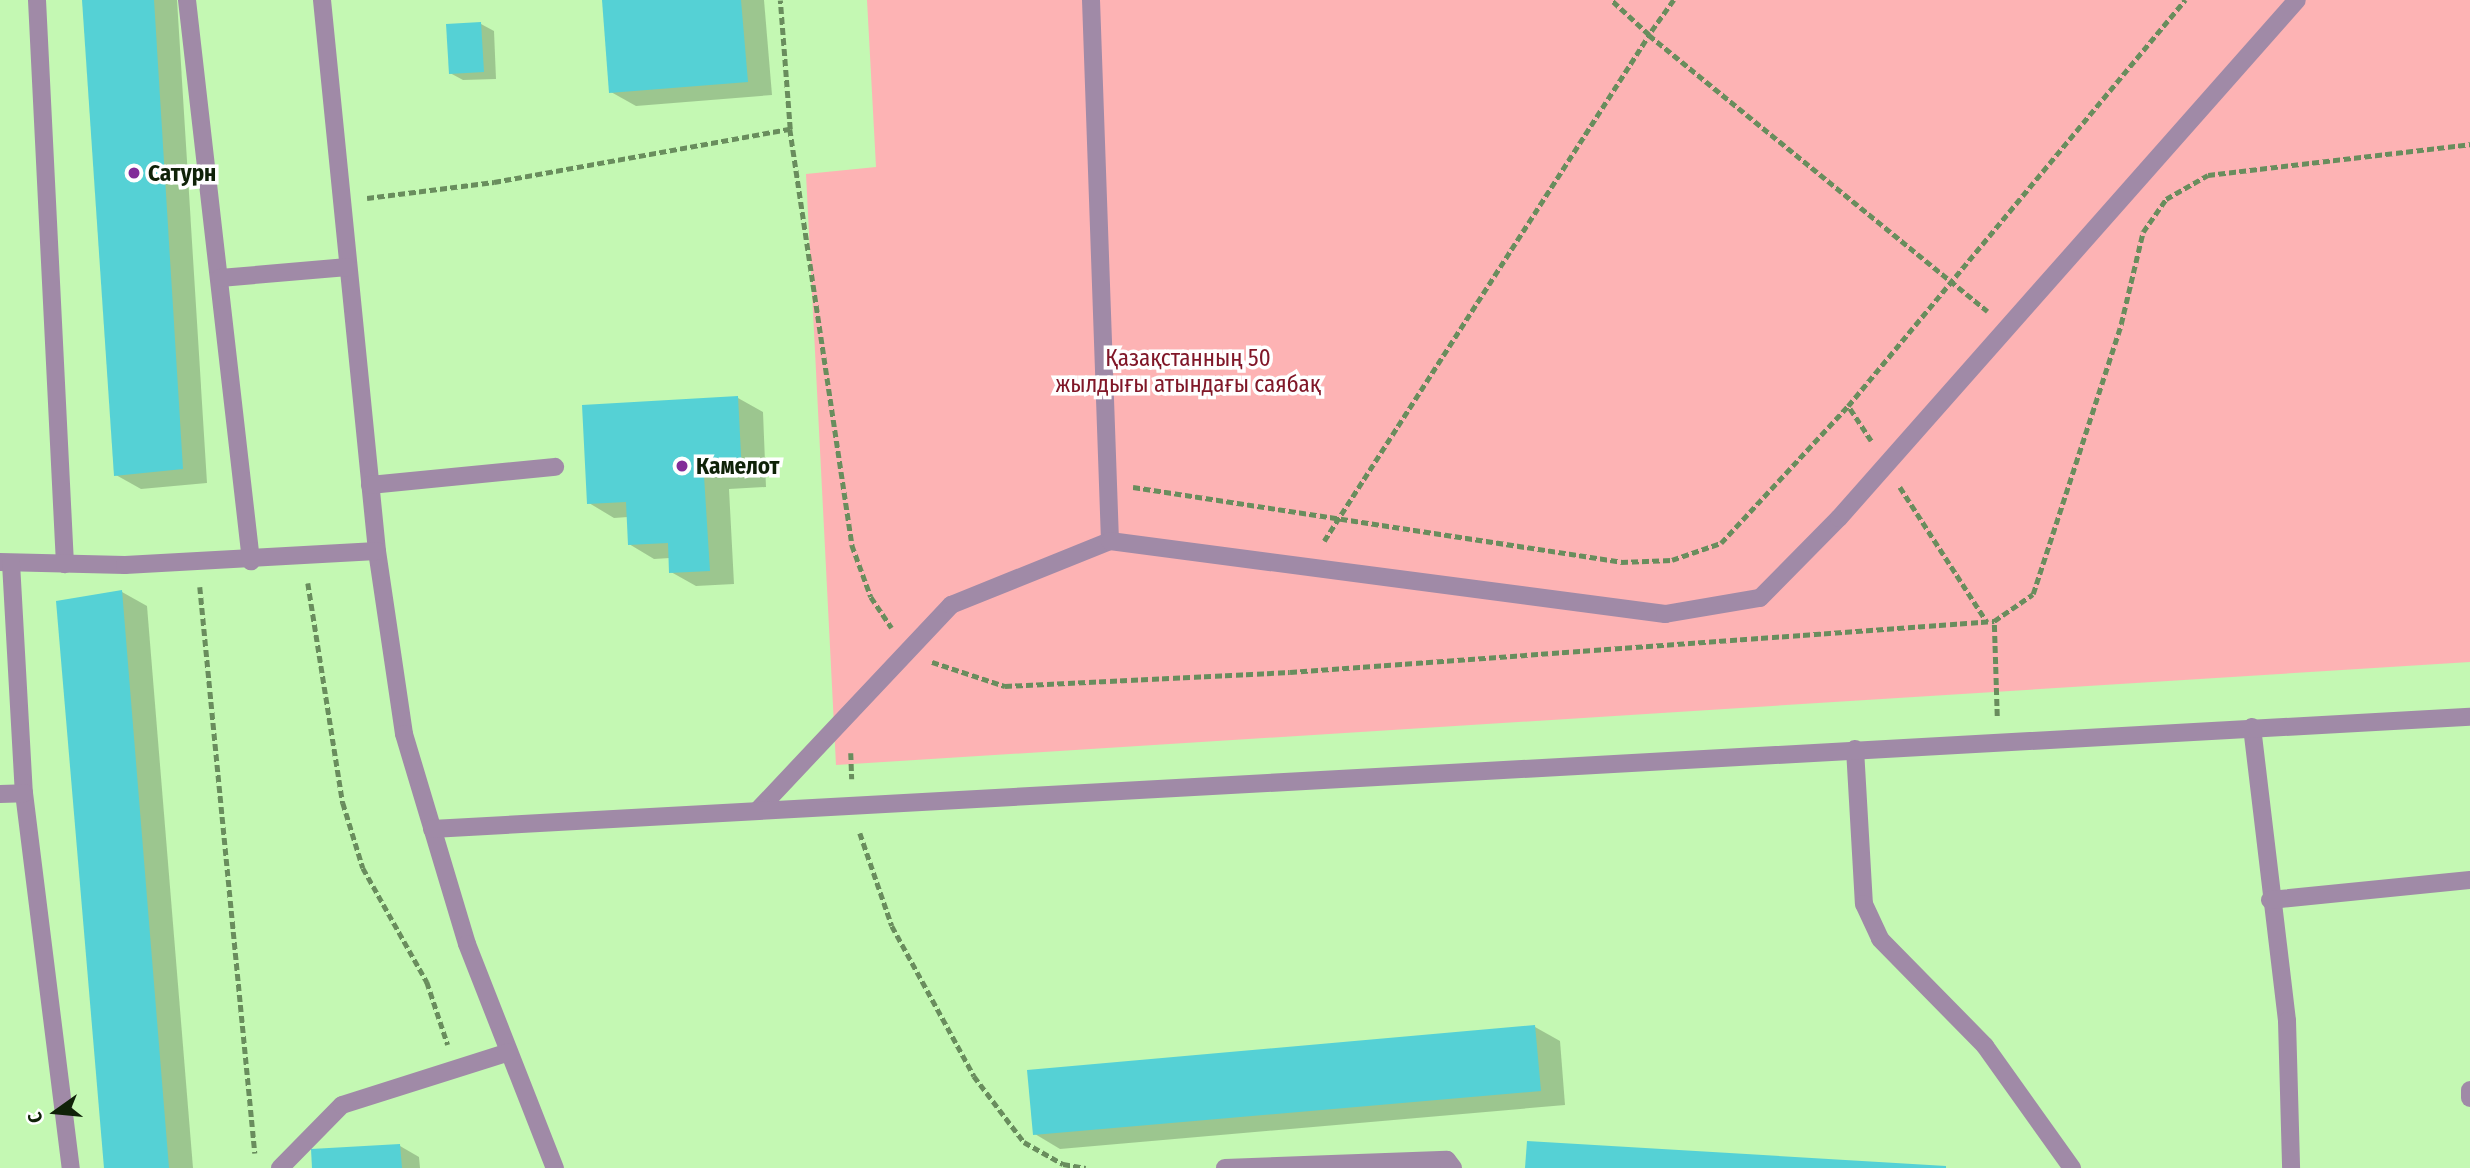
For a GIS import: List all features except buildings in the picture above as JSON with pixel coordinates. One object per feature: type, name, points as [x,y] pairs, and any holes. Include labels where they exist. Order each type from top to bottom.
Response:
[{"type":"street","points":[[37,0],[65,564]]},
{"type":"street","points":[[187,0],[251,561]]},
{"type":"street","points":[[322,0],[377,551],[404,734],[467,944],[555,1168]]},
{"type":"street","points":[[1091,0],[1110,541]]},
{"type":"street","points":[[758,810],[951,605],[1110,541],[1665,614],[1760,598],[1886,464],[2297,0]]},
{"type":"street","points":[[220,278],[348,267]]},
{"type":"street","points":[[370,485],[555,467]]},
{"type":"street","points":[[71,1168],[24,793],[5,562],[197,563],[377,551]]},
{"type":"street","points":[[432,829],[2470,717]]},
{"type":"street","points":[[2252,727],[2270,900],[2287,1021],[2291,1168]]},
{"type":"street","points":[[1855,749],[1864,904],[1880,939],[1985,1046],[2072,1168]]},
{"type":"street","points":[[0,794],[24,793]]},
{"type":"street","points":[[2270,900],[2470,880]]},
{"type":"street","points":[[280,1168],[342,1105],[509,1052]]},
{"type":"street","points":[[2470,1090],[2470,1098]]},
{"type":"street","points":[[1225,1168],[1447,1160],[1453,1168]]},
{"type":"path","points":[[780,0],[790,129],[852,545],[871,597],[908,651],[955,672],[1005,686],[1290,672],[1994,621],[2034,594],[2121,324],[2143,232],[2166,199],[2208,176],[2470,144]]},
{"type":"path","points":[[1611,0],[1649,35],[2008,327]]},
{"type":"path","points":[[1307,566],[1674,0]]},
{"type":"path","points":[[1108,483],[1621,562],[1672,560],[1721,543],[1847,405],[2185,0]]},
{"type":"path","points":[[342,201],[494,182],[790,129]]},
{"type":"path","points":[[1847,405],[1987,622]]},
{"type":"path","points":[[305,557],[343,803],[363,868],[427,982],[457,1069]]},
{"type":"path","points":[[197,563],[257,1168]]},
{"type":"path","points":[[1994,621],[1998,741]]},
{"type":"path","points":[[849,714],[853,805],[892,926],[974,1076],[1024,1142],[1063,1164],[1086,1168]]},
{"type":"green space","name":"Қазақстанның 50 жылдығы атындағы саябақ","points":[[867,0],[2470,0],[2470,662],[836,765],[806,174],[876,167]]},
{"type":"place","name":"Сатурн","points":[[134,173]]},
{"type":"place","name":"Камелот","points":[[682,466]]}]
